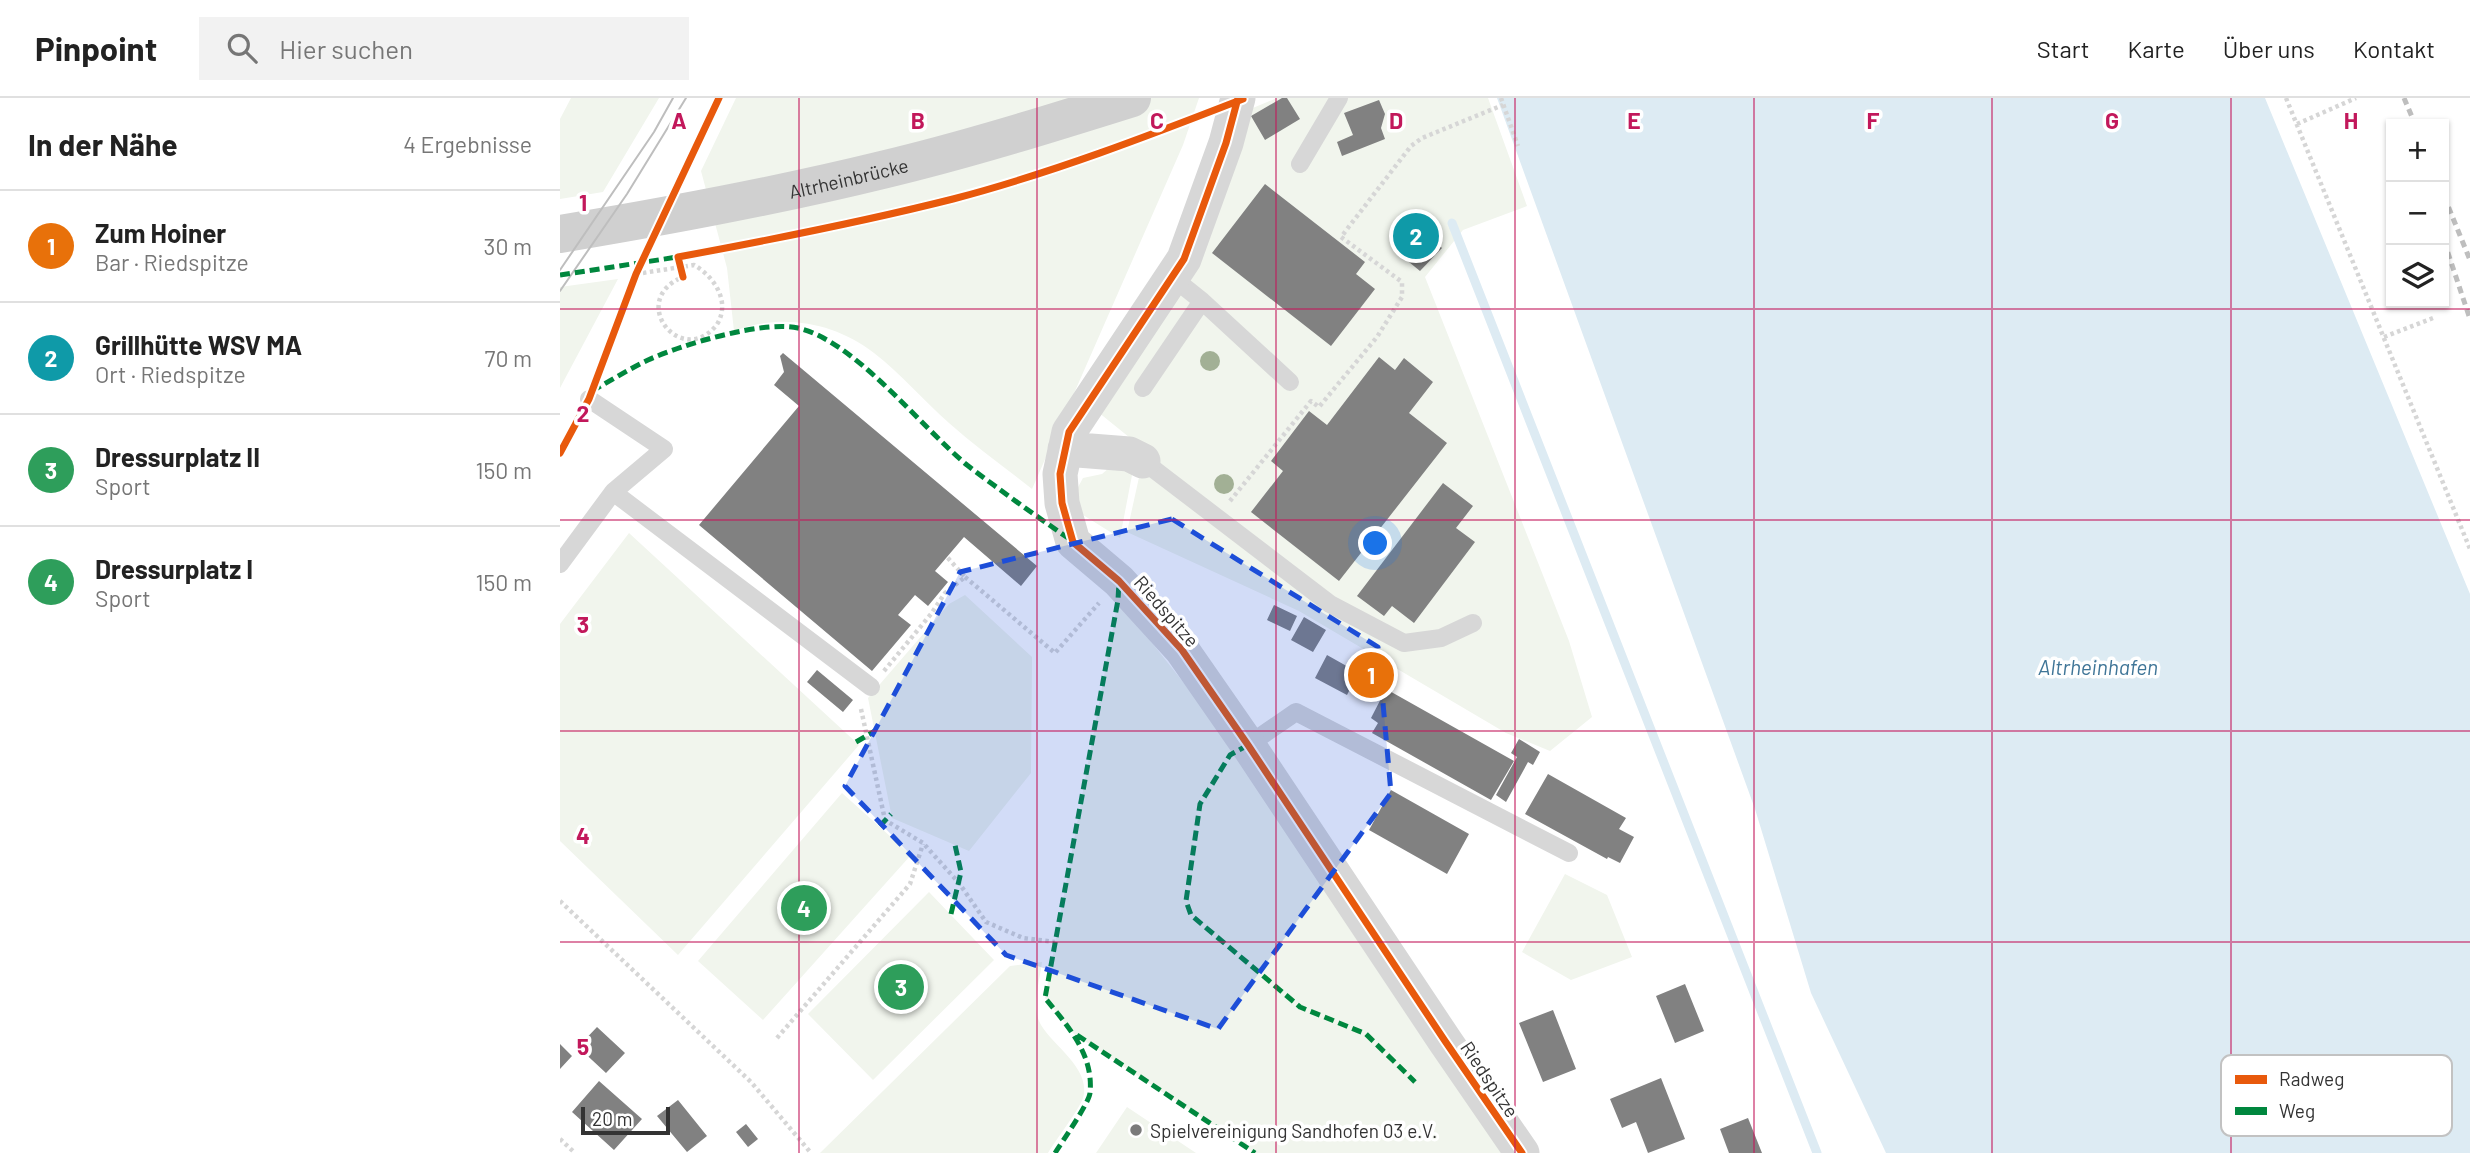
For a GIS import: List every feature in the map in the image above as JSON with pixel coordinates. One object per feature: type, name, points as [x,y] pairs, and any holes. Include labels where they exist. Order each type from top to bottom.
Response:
[{"type":"main road","name":"Altrheinbrücke","points":[[560,234],[647,219],[882,170],[1033,129],[1132,98]]},
{"type":"street","name":"Riedspitze","points":[[1238,98],[1226,143],[1184,259],[1069,432],[1060,474],[1062,503],[1073,542],[1119,581],[1182,650],[1522,1153]]},
{"type":"street","points":[[1065,449],[1129,454],[1143,461]]},
{"type":"lane","points":[[1300,164],[1339,98]]},
{"type":"lane","points":[[1172,277],[1290,382]]},
{"type":"lane","points":[[1143,388],[1202,302]]},
{"type":"lane","points":[[560,564],[613,492],[664,449],[589,399]]},
{"type":"lane","points":[[1143,461],[1329,604],[1404,643],[1441,638],[1473,623]]},
{"type":"lane","points":[[613,492],[871,687]]},
{"type":"lane","points":[[1248,745],[1296,712],[1569,853]]},
{"type":"path","points":[[1501,98],[1518,146]]},
{"type":"path","points":[[2286,98],[2470,549]]},
{"type":"path","points":[[2297,124],[2356,98]]},
{"type":"path","points":[[1217,518],[1311,401],[1319,407],[1377,338],[1402,296],[1402,282],[1341,237],[1410,146],[1503,105]]},
{"type":"path","points":[[636,274],[694,265],[701,269],[715,285],[722,306],[717,324],[711,331],[695,338],[687,339],[672,334],[659,314],[663,292],[668,285],[683,277],[678,257]]},
{"type":"path","points":[[2384,337],[2433,318]]},
{"type":"path","points":[[947,558],[965,577],[1055,653],[1119,581]]},
{"type":"path","points":[[965,577],[945,593],[931,614],[859,700],[885,821],[923,843],[959,883],[986,922],[1023,938],[1055,942]]},
{"type":"path","points":[[777,1038],[911,884],[923,843]]},
{"type":"path","points":[[560,901],[751,1082],[811,1153]]},
{"type":"path","points":[[560,1139],[575,1153]]},
{"type":"highlighted area","points":[[1172,519],[1378,647],[1391,793],[1218,1029],[1006,955],[845,786],[960,572]]},
{"type":"shaded area","points":[[571,98],[659,98],[603,192],[560,199],[560,119]]},
{"type":"shaded area","points":[[736,98],[1199,98],[1183,145],[1032,489],[959,432],[884,361],[858,342],[825,328],[788,322],[770,322],[734,331],[727,268],[701,171]]},
{"type":"shaded area","points":[[1277,98],[1488,98],[1527,206],[1463,230],[1425,277],[1569,641],[1592,717],[1550,751],[1506,733],[1299,611],[1127,532],[1145,450],[1098,412],[1248,110]]},
{"type":"shaded area","points":[[618,279],[560,388],[560,287]]},
{"type":"shaded area","points":[[1116,462],[1133,470],[1120,538],[1075,510],[1077,489],[1083,478],[1102,474]]},
{"type":"shaded area","points":[[629,533],[859,745],[678,955],[560,841],[560,624]]},
{"type":"shaded area","points":[[965,595],[1032,657],[1031,773],[969,851],[892,818],[868,698],[949,604]]},
{"type":"shaded area","points":[[1118,600],[1244,759],[1510,1153],[1255,1153],[1074,1034],[1045,998]]},
{"type":"shaded area","points":[[842,793],[911,855],[763,1020],[698,961]]},
{"type":"shaded area","points":[[1565,874],[1607,895],[1632,957],[1571,980],[1522,952]]},
{"type":"shaded area","points":[[929,892],[994,960],[873,1080],[808,1014]]},
{"type":"shaded area","points":[[1042,962],[1036,1000],[1039,1021],[1076,1066],[1084,1087],[1081,1103],[1048,1153],[820,1153],[1010,966]]},
{"type":"shaded area","name":"Spielvereinigung Sandhofen 03 e.V.","points":[[1127,1107],[1196,1153],[1096,1153]]},
{"type":"water","name":"Altrheinhafen","points":[[1497,98],[2265,98],[2470,594],[2470,1153],[1886,1153],[1811,993],[1755,809]]},
{"type":"building","points":[[1282,98],[1287,98],[1300,119],[1265,140],[1251,116]]},
{"type":"building","points":[[1379,100],[1385,114],[1381,128],[1385,139],[1342,156],[1337,142],[1353,135],[1344,113]]},
{"type":"building","points":[[1265,184],[1365,262],[1356,274],[1375,289],[1331,346],[1212,253]]},
{"type":"building","points":[[1415,224],[1442,248],[1420,271],[1393,249]]},
{"type":"building","points":[[783,353],[1037,566],[1021,586],[964,537],[935,571],[948,582],[928,606],[915,595],[898,615],[911,625],[872,671],[699,525],[799,406],[774,385],[784,372],[780,356]]},
{"type":"building","points":[[1379,357],[1395,370],[1404,358],[1433,382],[1409,413],[1447,443],[1339,581],[1251,512],[1283,471],[1271,461],[1309,411],[1327,425]]},
{"type":"building","points":[[1443,483],[1473,506],[1456,528],[1475,542],[1414,623],[1392,606],[1384,616],[1357,596]]},
{"type":"building","points":[[1274,605],[1297,616],[1290,631],[1267,620]]},
{"type":"building","points":[[1304,617],[1326,630],[1313,652],[1291,640]]},
{"type":"building","points":[[1327,655],[1359,673],[1369,655],[1393,668],[1381,691],[1356,677],[1347,695],[1315,678]]},
{"type":"building","points":[[817,670],[853,700],[843,712],[807,682]]},
{"type":"building","points":[[1386,689],[1514,761],[1491,800],[1372,733],[1378,723],[1371,718]]},
{"type":"building","points":[[1519,739],[1540,752],[1533,765],[1528,762],[1506,802],[1496,795],[1517,757],[1511,753]]},
{"type":"building","points":[[1548,774],[1626,818],[1619,829],[1634,837],[1620,863],[1608,857],[1607,859],[1525,814]]},
{"type":"building","points":[[1391,790],[1469,834],[1447,874],[1369,830]]},
{"type":"building","points":[[1685,984],[1704,1031],[1675,1043],[1656,996]]},
{"type":"building","points":[[1553,1010],[1576,1069],[1543,1082],[1519,1023]]},
{"type":"building","points":[[597,1027],[625,1053],[606,1073],[578,1047]]},
{"type":"building","points":[[560,1044],[572,1056],[560,1069]]},
{"type":"building","points":[[1661,1078],[1685,1139],[1648,1153],[1636,1122],[1622,1128],[1610,1099]]},
{"type":"building","points":[[599,1081],[642,1119],[614,1150],[572,1112]]},
{"type":"building","points":[[678,1100],[707,1136],[687,1152],[657,1116]]},
{"type":"building","points":[[1748,1118],[1762,1153],[1729,1153],[1720,1129]]},
{"type":"building","points":[[746,1124],[758,1139],[748,1147],[736,1132]]},
{"type":"waterway","points":[[1452,223],[1817,1153]]},
{"type":"tram line","points":[[560,270],[654,132],[673,98]]},
{"type":"tram line","points":[[560,291],[627,194],[686,98]]},
{"type":"railway","points":[[2404,98],[2413,119]]},
{"type":"railway","points":[[2449,208],[2470,260]]},
{"type":"railway","points":[[2445,245],[2470,319]]},
{"type":"marked path","points":[[560,275],[684,256]]},
{"type":"marked path","points":[[592,391],[648,360],[701,341],[764,328],[798,328],[820,336],[864,367],[967,465],[1071,540]]},
{"type":"marked path","points":[[1055,1153],[1090,1093],[1088,1066],[1083,1053],[1070,1030],[1045,998],[1118,600],[1119,581]]},
{"type":"marked path","points":[[856,742],[875,731]]},
{"type":"marked path","points":[[1248,745],[1230,755],[1200,804],[1186,901],[1191,915],[1300,1007],[1366,1034],[1415,1082]]},
{"type":"marked path","points":[[880,826],[891,814]]},
{"type":"marked path","points":[[951,914],[961,872],[955,845]]},
{"type":"marked path","points":[[1077,1035],[1255,1153]]},
{"type":"cycle path","points":[[560,453],[589,399],[636,274],[719,98]]},
{"type":"cycle path","points":[[1238,98],[1226,143],[1184,259],[1069,432],[1060,474],[1062,503],[1073,542],[1119,581],[1182,650],[1522,1153]]},
{"type":"cycle path","points":[[683,277],[678,257],[850,223],[990,189],[1100,153],[1243,99]]},
{"type":"place","name":"Grillhütte WSV MA","points":[[1416,236]]},
{"type":"place","name":"Zum Hoiner","points":[[1371,675]]},
{"type":"place","name":"Dressurplatz I","points":[[804,908]]},
{"type":"place","name":"Dressurplatz II","points":[[901,987]]},
{"type":"place","name":"Spielvereinigung Sandhofen 03 e.V.","points":[[1136,1130]]}]
